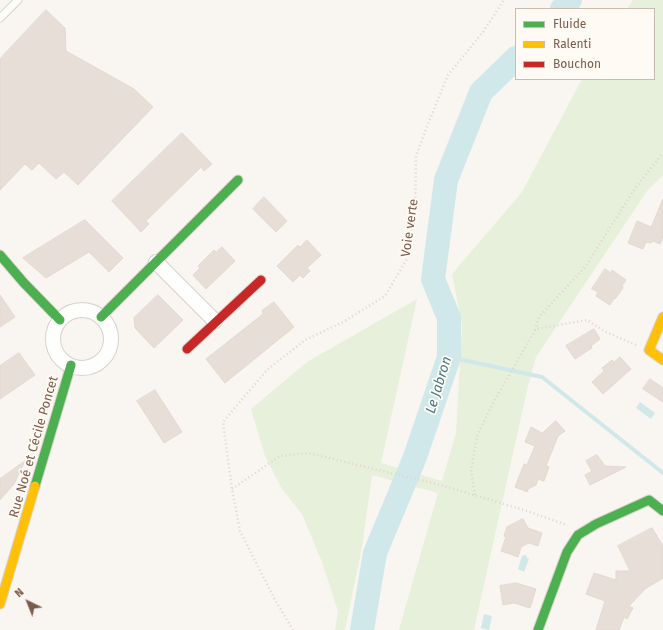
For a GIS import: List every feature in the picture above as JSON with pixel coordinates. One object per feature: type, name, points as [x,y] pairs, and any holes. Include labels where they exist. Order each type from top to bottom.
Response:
[{"type":"street","points":[[101,317],[238,180]]},
{"type":"street","points":[[0,255],[24,283],[60,320]]},
{"type":"street","points":[[156,262],[215,321]]},
{"type":"street","points":[[187,349],[215,321],[261,280]]},
{"type":"street","points":[[80,310],[87,311],[101,317],[106,322],[111,336],[105,357],[93,365],[78,367],[71,365],[59,356],[55,349],[54,334],[60,320],[66,315],[80,310]]},
{"type":"street","points":[[663,317],[649,350],[663,360]]},
{"type":"street","name":"Rue Noé et Cécile Poncet","points":[[0,604],[71,365]]},
{"type":"street","points":[[538,630],[567,552],[578,535],[596,524],[649,500],[663,511]]},
{"type":"lane","points":[[0,18],[18,0]]},
{"type":"path","name":"Voie verte","points":[[294,630],[274,598],[240,531],[232,489],[223,422],[267,370],[305,340],[343,322],[385,296],[407,260],[415,213],[416,156],[425,130],[448,75],[483,32],[504,0]]},
{"type":"path","points":[[475,496],[471,472],[477,436],[493,403],[535,331],[539,317],[585,267],[636,187],[663,153]]},
{"type":"path","points":[[535,331],[536,329],[587,320],[604,331],[649,350]]},
{"type":"path","points":[[232,489],[280,456],[308,453],[444,486],[527,511],[568,526],[578,535]]},
{"type":"green space","points":[[633,0],[663,0],[663,175],[647,191],[536,357],[527,390],[474,630],[399,630],[438,493],[372,475],[362,547],[345,630],[335,630],[338,611],[322,562],[302,514],[282,489],[265,456],[251,409],[307,362],[417,299],[381,463],[442,481],[456,433],[462,325],[452,274],[522,192],[581,80],[655,80],[655,8],[628,8]]},
{"type":"water","points":[[640,402],[655,413],[651,419],[636,408]]},
{"type":"water","points":[[526,555],[529,559],[524,572],[518,569],[522,556]]},
{"type":"water","points":[[484,614],[492,616],[489,630],[481,628]]},
{"type":"building","points":[[46,10],[65,28],[66,51],[134,89],[153,107],[78,185],[64,172],[56,179],[39,163],[32,170],[25,164],[0,190],[0,59]]},
{"type":"building","points":[[182,133],[212,164],[204,171],[201,167],[146,221],[149,224],[141,232],[112,201]]},
{"type":"building","points":[[264,197],[287,221],[276,232],[253,209]]},
{"type":"building","points":[[663,199],[663,237],[660,244],[653,241],[651,243],[646,242],[643,249],[628,243],[637,221],[651,227]]},
{"type":"building","points":[[85,220],[123,258],[109,272],[89,252],[46,278],[23,258]]},
{"type":"building","points":[[307,240],[321,255],[307,268],[310,271],[303,278],[300,275],[293,282],[277,266],[298,245],[300,247]]},
{"type":"building","points":[[222,247],[235,261],[206,289],[193,275],[200,268],[198,266],[214,250],[216,252]]},
{"type":"building","points":[[605,269],[611,273],[612,270],[626,280],[622,286],[623,288],[610,305],[596,296],[598,292],[592,289]]},
{"type":"building","points":[[0,295],[15,317],[0,327]]},
{"type":"building","points":[[158,295],[183,320],[154,348],[135,328],[134,318]]},
{"type":"building","points":[[274,302],[294,327],[225,383],[206,359],[263,314],[262,311]]},
{"type":"building","points":[[594,329],[600,339],[591,346],[592,348],[575,359],[566,346]]},
{"type":"building","points":[[19,353],[35,375],[0,399],[0,366]]},
{"type":"building","points":[[620,357],[631,369],[603,394],[592,382],[604,371],[602,368],[612,360],[614,362]]},
{"type":"building","points":[[650,379],[663,388],[663,402],[643,389]]},
{"type":"building","points":[[155,390],[182,432],[164,443],[137,401]]},
{"type":"building","points":[[556,421],[565,431],[558,436],[546,466],[549,467],[544,481],[538,479],[536,485],[528,489],[527,492],[515,487],[524,464],[527,465],[535,446],[525,442],[531,427],[542,433]]},
{"type":"building","points":[[597,455],[605,466],[626,467],[590,485],[585,475],[592,471],[586,461]]},
{"type":"building","points":[[25,461],[14,484],[0,500],[0,479]]},
{"type":"building","points":[[523,519],[528,528],[542,533],[538,546],[529,543],[521,547],[518,557],[501,551],[506,537],[504,536],[507,527]]},
{"type":"building","points":[[652,528],[663,546],[663,578],[645,589],[629,606],[633,608],[627,619],[624,617],[619,630],[596,630],[605,601],[586,594],[594,573],[616,580],[616,571],[630,571],[618,546]]},
{"type":"building","points":[[516,583],[536,589],[530,608],[514,603],[503,605],[500,586]]},
{"type":"waterway","name":"Le Jabron","points":[[563,8],[570,0]]},
{"type":"waterway","name":"Le Jabron","points":[[362,630],[375,553],[415,457],[449,357],[449,318],[433,279],[446,180],[481,92],[515,59]]},
{"type":"waterway","points":[[449,357],[542,377],[663,473]]},
{"type":"traffic: fast","points":[[101,317],[238,180]]},
{"type":"traffic: fast","points":[[0,255],[24,283],[60,320]]},
{"type":"traffic: fast","points":[[35,486],[71,365]]},
{"type":"traffic: fast","points":[[538,630],[567,552],[578,535],[596,524],[649,500],[663,511]]},
{"type":"traffic: slow","points":[[663,317],[649,350],[663,360]]},
{"type":"traffic: slow","points":[[0,604],[35,486]]},
{"type":"traffic: jam","points":[[187,349],[261,280]]}]
